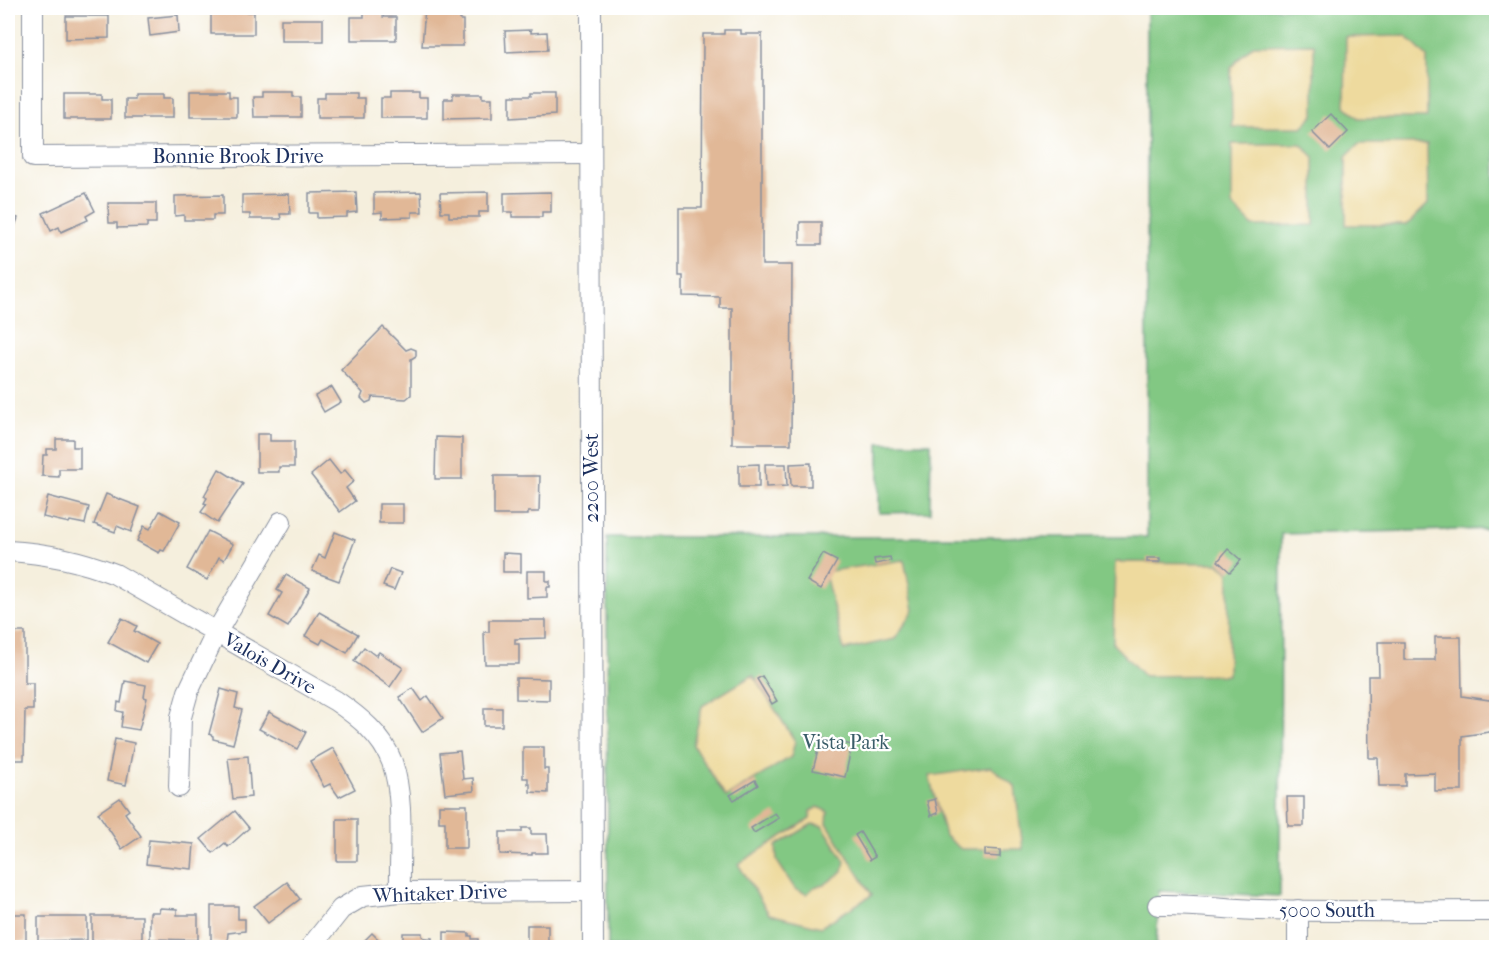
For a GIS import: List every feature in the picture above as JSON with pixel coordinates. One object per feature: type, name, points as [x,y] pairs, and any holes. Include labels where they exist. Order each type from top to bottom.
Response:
[{"type":"street","name":"Bonnie Brook Drive","points":[[33,8],[33,157],[591,154]]},
{"type":"street","name":"2200 West","points":[[591,8],[593,948]]},
{"type":"street","points":[[179,787],[181,717],[188,692],[216,633],[281,522]]},
{"type":"street","name":"Valois Drive","points":[[8,551],[53,554],[87,563],[115,574],[336,701],[370,728],[382,743],[396,777],[400,892]]},
{"type":"street","name":"Whitaker Drive","points":[[310,948],[331,920],[351,901],[363,896],[400,892],[592,891]]},
{"type":"street","name":"5000 South","points":[[1158,905],[1189,904],[1240,909],[1497,911]]},
{"type":"street","points":[[1298,910],[1298,948]]},
{"type":"green space","name":"Vista Park","points":[[1147,8],[1496,8],[1496,529],[1281,534],[1280,896],[1159,891],[1156,947],[608,947],[607,537],[1147,537]]},
{"type":"green space","points":[[879,443],[931,443],[930,512],[879,513]]},
{"type":"sand","points":[[1406,36],[1427,57],[1427,118],[1358,118],[1345,106],[1346,37]]},
{"type":"sand","points":[[1314,44],[1314,115],[1302,127],[1232,127],[1231,67],[1253,45]]},
{"type":"sand","points":[[1232,144],[1301,144],[1314,157],[1314,225],[1253,226],[1232,205]]},
{"type":"sand","points":[[1359,144],[1427,144],[1428,204],[1407,225],[1346,225],[1346,157]]},
{"type":"sand","points":[[904,560],[914,610],[895,639],[844,650],[826,578],[830,571]]},
{"type":"sand","points":[[1115,562],[1218,563],[1229,572],[1228,675],[1144,676],[1113,644]]},
{"type":"sand","points":[[753,675],[795,741],[791,757],[726,797],[693,745],[702,706]]},
{"type":"sand","points":[[991,767],[1015,786],[1023,849],[961,849],[945,836],[929,776]]},
{"type":"sand","points":[[818,807],[828,812],[827,823],[872,895],[821,927],[769,914],[738,864],[810,819],[811,811]],"holes":[[[812,824],[823,826],[845,861],[843,871],[824,885],[814,887],[807,894],[795,889],[777,861],[776,846]]]},
{"type":"building","points":[[223,8],[242,8],[242,12],[254,12],[254,34],[211,34],[211,12],[223,12]]},
{"type":"building","points":[[425,8],[460,8],[460,20],[463,20],[463,46],[422,46]]},
{"type":"building","points":[[364,10],[383,11],[383,17],[396,17],[396,40],[351,40],[351,17],[364,17]]},
{"type":"building","points":[[178,15],[179,32],[150,36],[148,18]]},
{"type":"building","points":[[66,16],[109,16],[109,38],[66,39]]},
{"type":"building","points":[[281,19],[323,19],[323,41],[281,41]]},
{"type":"building","points":[[531,30],[531,33],[547,32],[548,50],[506,52],[505,31]]},
{"type":"building","points":[[724,30],[741,30],[741,34],[762,34],[762,265],[792,265],[791,444],[732,444],[732,308],[720,308],[720,297],[683,296],[683,276],[679,276],[679,208],[702,208],[703,34],[724,34]]},
{"type":"building","points":[[190,91],[229,91],[229,97],[237,97],[237,117],[190,117]]},
{"type":"building","points":[[262,92],[293,92],[293,97],[301,97],[301,117],[254,117],[253,97],[262,97]]},
{"type":"building","points":[[325,93],[356,93],[356,98],[364,98],[364,118],[317,118],[317,98],[325,98]]},
{"type":"building","points":[[390,93],[419,93],[419,98],[427,98],[427,118],[381,118],[381,98],[390,98]]},
{"type":"building","points":[[531,93],[555,93],[555,115],[510,118],[510,96],[531,96]]},
{"type":"building","points":[[64,94],[102,94],[102,99],[111,99],[111,119],[64,119]]},
{"type":"building","points":[[134,94],[164,94],[164,98],[173,98],[173,118],[125,118],[125,99],[134,99]]},
{"type":"building","points":[[453,94],[483,94],[483,98],[492,98],[492,118],[444,119],[444,99],[453,99]]},
{"type":"building","points":[[1331,114],[1348,132],[1330,150],[1312,132]]},
{"type":"building","points":[[356,192],[357,212],[347,213],[347,217],[317,218],[317,213],[309,213],[309,193]]},
{"type":"building","points":[[421,192],[422,212],[412,212],[412,217],[382,218],[382,212],[374,213],[374,193]]},
{"type":"building","points":[[488,192],[488,212],[479,212],[479,217],[449,217],[449,212],[441,212],[440,193]]},
{"type":"building","points":[[551,192],[551,212],[542,212],[542,217],[512,217],[512,212],[504,212],[504,193]]},
{"type":"building","points":[[86,193],[95,211],[86,216],[88,220],[61,232],[59,227],[51,231],[43,213]]},
{"type":"building","points":[[289,194],[290,214],[280,214],[281,219],[250,219],[250,214],[242,214],[242,195]]},
{"type":"building","points":[[223,195],[223,215],[213,215],[213,220],[184,220],[184,215],[175,216],[175,196]]},
{"type":"building","points":[[108,203],[156,203],[156,223],[147,223],[147,227],[117,228],[117,223],[109,223]]},
{"type":"building","points":[[8,215],[18,218],[11,237],[8,236]]},
{"type":"building","points":[[800,222],[821,222],[821,245],[800,245]]},
{"type":"building","points":[[383,327],[406,350],[411,348],[416,350],[416,356],[411,359],[411,395],[406,399],[372,397],[371,401],[366,403],[361,398],[363,393],[341,370]]},
{"type":"building","points":[[332,387],[341,402],[324,412],[315,396]]},
{"type":"building","points":[[257,434],[270,434],[270,441],[294,441],[294,467],[279,467],[279,472],[257,472]]},
{"type":"building","points":[[436,437],[462,438],[462,479],[435,479]]},
{"type":"building","points":[[56,439],[73,439],[73,447],[80,447],[80,469],[59,469],[59,477],[42,476],[43,455],[47,455],[47,449],[56,449]]},
{"type":"building","points":[[329,460],[340,474],[345,470],[354,481],[346,488],[355,501],[340,512],[311,475]]},
{"type":"building","points":[[811,463],[811,486],[791,486],[790,464]]},
{"type":"building","points":[[759,464],[759,487],[739,487],[739,465]]},
{"type":"building","points":[[765,464],[786,464],[787,486],[766,487]]},
{"type":"building","points":[[219,469],[243,484],[217,523],[201,512],[207,504],[204,503],[207,498],[204,496]]},
{"type":"building","points":[[494,476],[540,476],[539,512],[528,512],[528,515],[494,515]]},
{"type":"building","points":[[106,494],[140,507],[131,532],[117,526],[115,532],[94,524]]},
{"type":"building","points":[[48,496],[89,507],[85,524],[43,517]]},
{"type":"building","points":[[379,504],[403,504],[403,523],[379,523]]},
{"type":"building","points":[[160,511],[180,522],[164,551],[161,550],[159,553],[137,541],[144,526],[150,529]]},
{"type":"building","points":[[208,531],[233,544],[224,560],[219,557],[207,580],[187,569]]},
{"type":"building","points":[[335,532],[355,540],[339,581],[312,571],[319,555],[325,558]]},
{"type":"building","points":[[1228,549],[1241,560],[1230,572],[1218,561]]},
{"type":"building","points":[[503,553],[521,554],[521,572],[503,572]]},
{"type":"building","points":[[823,554],[837,561],[821,589],[807,581]]},
{"type":"building","points":[[890,557],[891,561],[875,564],[874,559]]},
{"type":"building","points":[[1147,558],[1160,558],[1160,562],[1147,562]]},
{"type":"building","points":[[390,569],[401,573],[394,590],[383,586]]},
{"type":"building","points":[[527,571],[546,571],[546,581],[550,581],[550,587],[547,587],[547,597],[527,598]]},
{"type":"building","points":[[286,575],[310,588],[288,627],[269,616],[282,593],[277,590]]},
{"type":"building","points":[[319,612],[358,634],[347,653],[323,639],[320,644],[305,636]]},
{"type":"building","points":[[122,618],[137,626],[134,631],[157,644],[146,663],[108,642]]},
{"type":"building","points":[[489,620],[546,620],[546,638],[515,639],[515,644],[519,644],[519,664],[485,664],[484,632],[489,632]]},
{"type":"building","points":[[8,632],[25,632],[25,683],[33,683],[33,710],[25,710],[24,760],[8,760]]},
{"type":"building","points":[[1435,637],[1461,637],[1462,696],[1496,701],[1496,731],[1462,736],[1462,791],[1435,791],[1435,773],[1405,774],[1405,786],[1379,786],[1378,758],[1369,758],[1368,676],[1379,676],[1378,642],[1404,642],[1404,660],[1435,660]]},
{"type":"building","points":[[364,647],[376,656],[379,652],[403,668],[390,687],[354,661]]},
{"type":"building","points":[[762,676],[777,701],[772,704],[757,679]]},
{"type":"building","points":[[516,678],[549,679],[549,700],[516,699]]},
{"type":"building","points":[[125,681],[146,685],[144,697],[147,698],[139,730],[121,727],[123,712],[117,711],[118,702],[121,703]]},
{"type":"building","points":[[413,688],[422,701],[428,696],[443,718],[422,732],[399,697]]},
{"type":"building","points":[[221,689],[238,694],[235,708],[242,710],[233,744],[213,739],[213,736],[209,734]]},
{"type":"building","points":[[484,708],[502,708],[502,726],[484,726]]},
{"type":"building","points":[[269,712],[306,732],[297,749],[259,729]]},
{"type":"building","points":[[821,738],[852,745],[845,777],[813,770]]},
{"type":"building","points":[[115,739],[134,743],[126,785],[107,781]]},
{"type":"building","points":[[523,747],[544,747],[544,769],[548,769],[548,793],[530,792],[528,778],[523,778]]},
{"type":"building","points":[[333,748],[355,789],[339,797],[330,784],[324,787],[310,761]]},
{"type":"building","points":[[460,751],[463,779],[473,778],[474,791],[445,794],[440,753]]},
{"type":"building","points":[[248,756],[251,797],[233,799],[228,758]]},
{"type":"building","points":[[755,780],[758,785],[734,800],[730,795]]},
{"type":"building","points":[[1287,797],[1304,797],[1304,826],[1288,826]]},
{"type":"building","points":[[120,798],[129,810],[125,813],[141,836],[122,849],[98,813]]},
{"type":"building","points":[[935,799],[938,813],[931,816],[927,801]]},
{"type":"building","points":[[439,805],[467,805],[467,848],[445,848],[445,822],[439,822]]},
{"type":"building","points":[[235,811],[249,828],[228,847],[225,843],[213,853],[201,839]]},
{"type":"building","points":[[775,813],[779,818],[754,833],[751,828]]},
{"type":"building","points":[[337,819],[357,819],[357,861],[337,861]]},
{"type":"building","points":[[522,828],[531,828],[531,834],[547,834],[548,853],[500,854],[500,832],[522,832]]},
{"type":"building","points":[[860,832],[875,857],[870,860],[855,835]]},
{"type":"building","points":[[149,840],[194,844],[192,869],[146,864]]},
{"type":"building","points":[[985,849],[1000,850],[1000,857],[985,856]]},
{"type":"building","points":[[287,882],[300,899],[268,923],[254,906]]},
{"type":"building","points":[[211,906],[238,906],[238,919],[245,919],[245,931],[228,933],[227,943],[211,942]]},
{"type":"building","points":[[160,908],[177,909],[177,915],[198,915],[198,940],[150,939],[150,912],[159,912]]},
{"type":"building","points":[[8,914],[26,914],[26,942],[8,942]]},
{"type":"building","points":[[92,916],[142,916],[142,938],[92,941]]},
{"type":"building","points":[[38,917],[87,917],[87,940],[38,941]]},
{"type":"building","points":[[527,925],[548,925],[548,948],[527,948]]},
{"type":"building","points":[[444,932],[469,933],[472,939],[478,939],[478,948],[444,948]]},
{"type":"building","points":[[372,933],[387,948],[357,948]]},
{"type":"building","points":[[403,933],[422,933],[425,938],[432,938],[432,948],[403,948]]},
{"type":"building","points":[[1196,943],[1212,945],[1212,948],[1196,948]]}]
